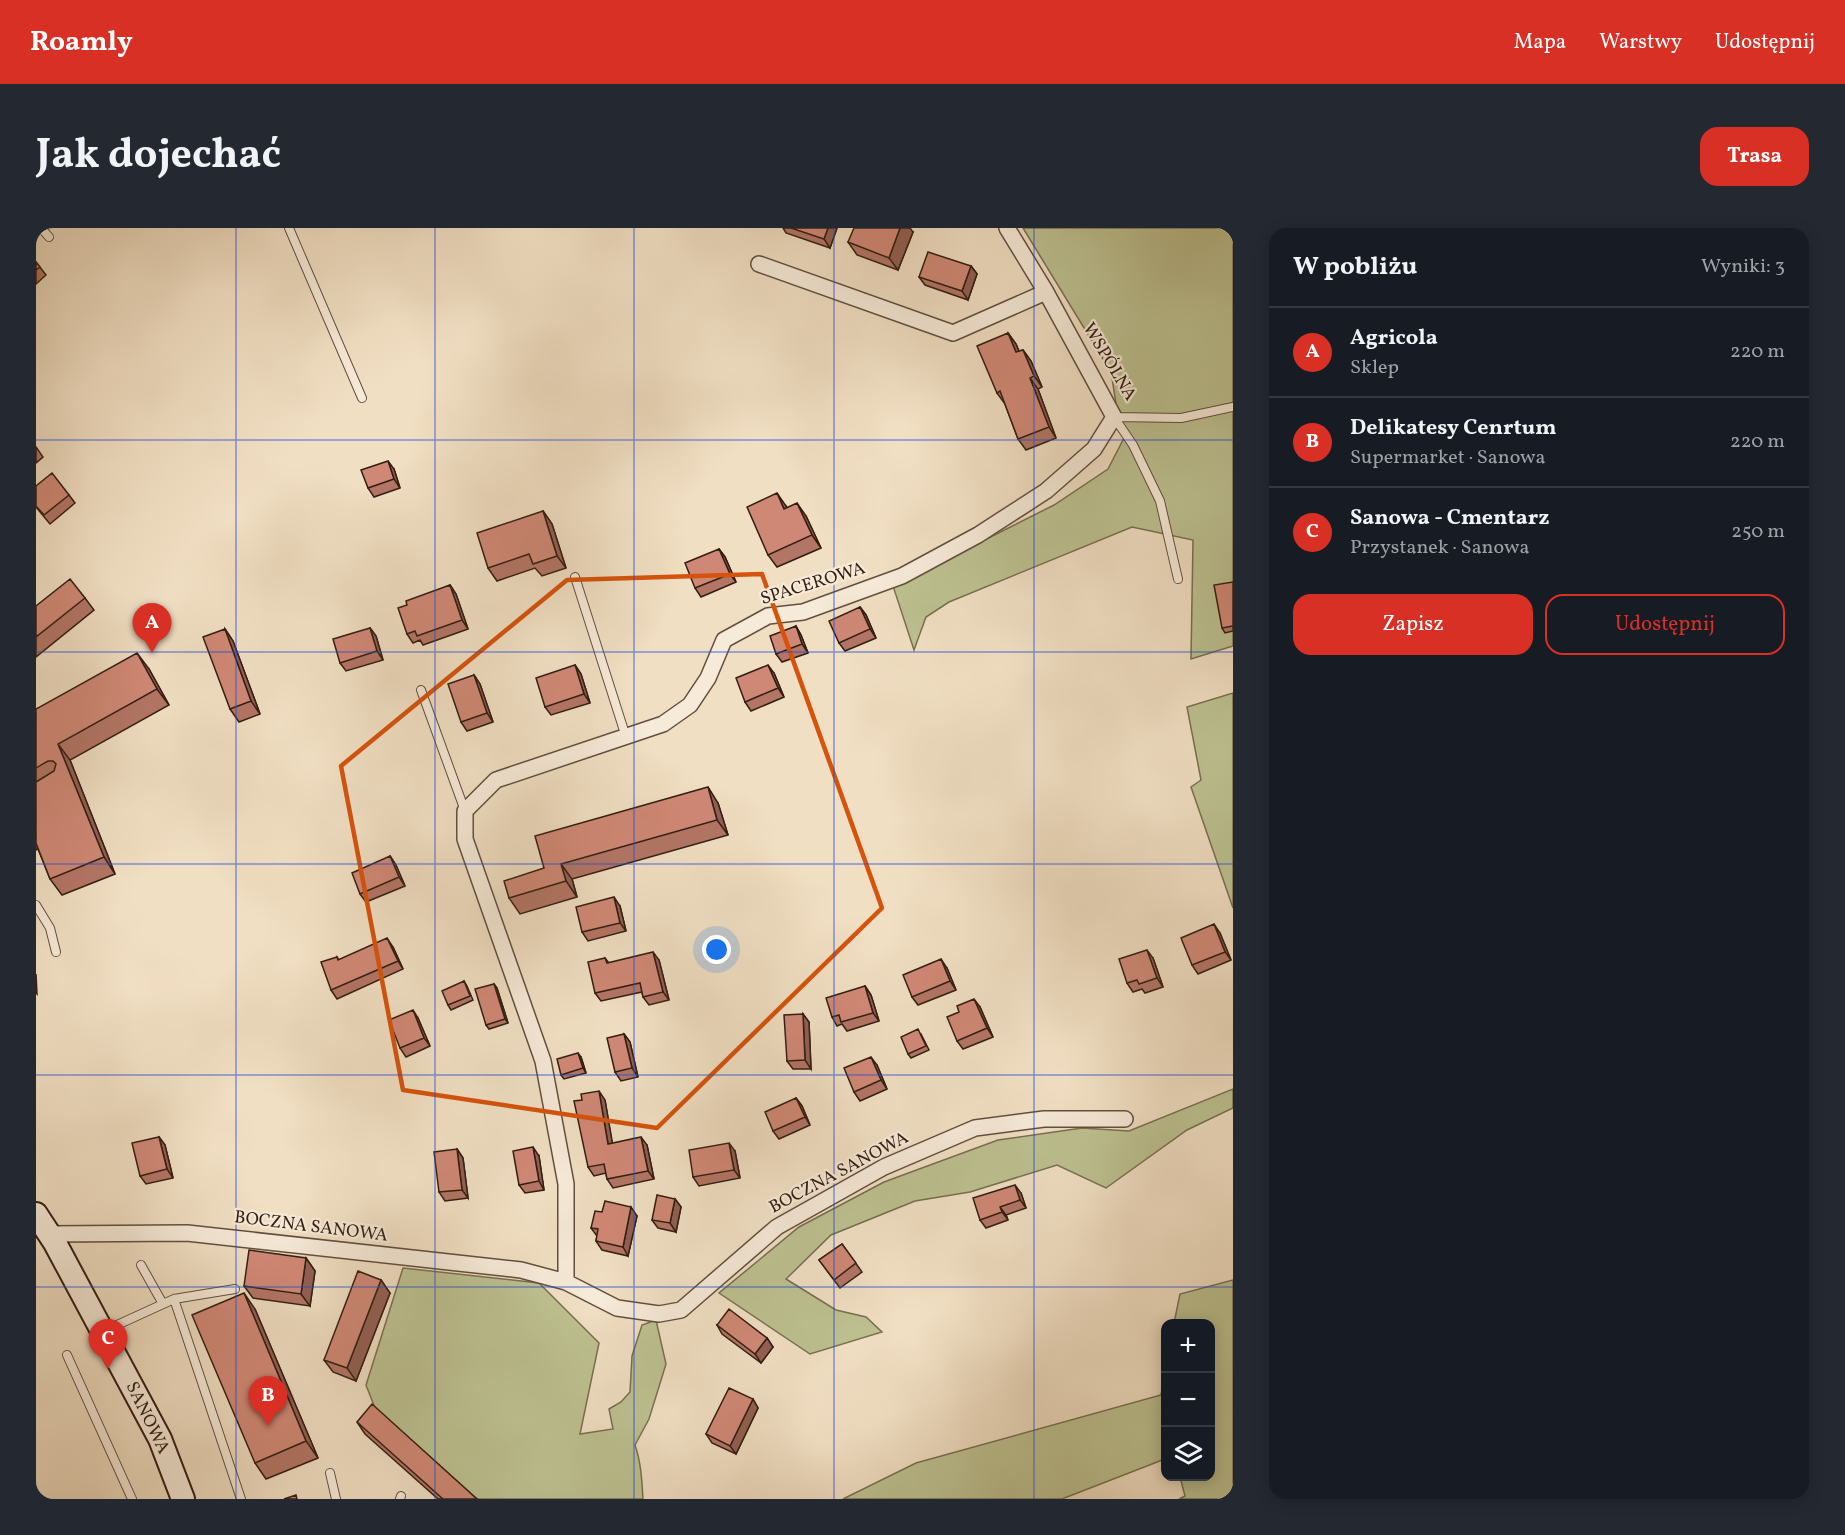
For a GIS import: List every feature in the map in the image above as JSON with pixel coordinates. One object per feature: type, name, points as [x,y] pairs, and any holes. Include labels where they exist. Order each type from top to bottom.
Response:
[{"type":"main road","name":"SANOWA","points":[[36,1214],[160,1439],[183,1499]]},
{"type":"street","name":"WSPÓLNA","points":[[1007,228],[1046,292],[1114,417]]},
{"type":"street","points":[[759,264],[953,333],[1046,292]]},
{"type":"street","name":"SPACEROWA","points":[[465,811],[496,780],[663,724],[690,705],[708,678],[724,640],[768,616],[803,612],[902,576],[978,535],[1046,491],[1094,449],[1114,417]]},
{"type":"street","points":[[465,811],[465,839],[543,1061],[566,1184],[566,1282]]},
{"type":"street","name":"BOCZNA SANOWA","points":[[49,1234],[187,1233],[520,1270],[566,1282],[617,1308],[659,1314],[681,1310],[777,1227],[884,1167],[975,1128],[1044,1119],[1125,1119]]},
{"type":"lane","points":[[41,228],[49,237]]},
{"type":"lane","points":[[289,228],[362,398]]},
{"type":"lane","name":"WSPÓLNA","points":[[1114,417],[1181,418],[1233,407]]},
{"type":"lane","points":[[1114,417],[1133,445],[1160,501],[1178,579]]},
{"type":"lane","points":[[575,577],[626,737]]},
{"type":"lane","points":[[421,690],[465,811]]},
{"type":"lane","points":[[36,904],[51,928],[56,952]]},
{"type":"lane","points":[[141,1265],[163,1304]]},
{"type":"lane","points":[[102,1331],[174,1299],[235,1289]]},
{"type":"lane","points":[[174,1299],[241,1499]]},
{"type":"lane","points":[[67,1355],[132,1499]]},
{"type":"lane","points":[[330,1473],[336,1499]]},
{"type":"highlighted area","points":[[762,574],[882,908],[657,1128],[403,1090],[341,766],[567,580]]},
{"type":"green space","points":[[1023,228],[1233,228],[1233,646],[1191,659],[1193,540],[1132,527],[949,602],[926,617],[914,650],[893,586],[1054,505],[1108,469],[1126,434],[1117,410],[1111,372]]},
{"type":"green space","points":[[1233,693],[1233,908],[1191,787],[1201,780],[1187,707]]},
{"type":"green space","points":[[1233,1089],[1233,1108],[1187,1130],[1106,1188],[1057,1165],[970,1192],[915,1201],[831,1235],[786,1279],[836,1310],[866,1317],[882,1332],[810,1354],[719,1293],[799,1227],[884,1182],[998,1140],[1082,1128],[1129,1131]]},
{"type":"green space","points":[[403,1268],[539,1283],[599,1343],[580,1434],[613,1429],[609,1409],[621,1402],[630,1392],[632,1356],[642,1325],[656,1320],[666,1364],[649,1419],[635,1445],[642,1478],[643,1499],[477,1499],[375,1408],[366,1385]]},
{"type":"green space","points":[[1233,1280],[1233,1499],[1179,1499],[1185,1496],[1181,1481],[1215,1481],[1215,1319],[1175,1319],[1180,1294]]},
{"type":"green space","points":[[1161,1395],[1161,1461],[1062,1499],[843,1499],[916,1463]]},
{"type":"building","points":[[791,228],[828,228],[824,239]]},
{"type":"building","points":[[854,228],[900,228],[889,258],[848,242]]},
{"type":"building","points":[[928,252],[971,266],[962,291],[919,277]]},
{"type":"building","points":[[1008,333],[1016,352],[1023,350],[1034,376],[1030,378],[1049,427],[1018,439],[1000,391],[997,393],[977,346]]},
{"type":"building","points":[[388,461],[394,479],[368,488],[361,470]]},
{"type":"building","points":[[52,473],[69,495],[44,515],[36,506],[36,486]]},
{"type":"building","points":[[777,493],[784,509],[797,503],[812,535],[768,555],[747,507]]},
{"type":"building","points":[[543,511],[557,556],[533,564],[529,554],[488,568],[477,533]]},
{"type":"building","points":[[719,549],[730,574],[695,588],[685,563]]},
{"type":"building","points":[[70,579],[85,598],[36,637],[36,606]]},
{"type":"building","points":[[1233,582],[1233,626],[1222,628],[1214,585]]},
{"type":"building","points":[[450,585],[462,620],[417,636],[415,631],[407,634],[398,608],[407,605],[406,601]]},
{"type":"building","points":[[860,607],[870,629],[839,643],[829,621]]},
{"type":"building","points":[[796,626],[802,644],[776,654],[770,636]]},
{"type":"building","points":[[370,628],[377,651],[340,663],[333,639]]},
{"type":"building","points":[[225,629],[251,701],[230,709],[203,637]]},
{"type":"building","points":[[137,653],[157,689],[58,744],[104,857],[50,879],[36,843],[36,782],[54,771],[56,764],[48,761],[36,768],[36,709]]},
{"type":"building","points":[[575,665],[584,694],[545,707],[536,678]]},
{"type":"building","points":[[768,665],[778,688],[745,702],[736,678]]},
{"type":"building","points":[[474,675],[487,713],[461,722],[448,684]]},
{"type":"building","points":[[708,787],[717,820],[561,864],[566,881],[509,898],[504,881],[544,868],[535,836]]},
{"type":"building","points":[[390,856],[399,877],[360,894],[352,873]]},
{"type":"building","points":[[614,897],[620,923],[582,932],[576,907]]},
{"type":"building","points":[[1214,924],[1225,952],[1192,965],[1181,938]]},
{"type":"building","points":[[387,938],[398,961],[331,990],[321,962],[337,957],[338,960]]},
{"type":"building","points":[[1147,950],[1157,978],[1139,984],[1137,980],[1127,983],[1119,959]]},
{"type":"building","points":[[653,952],[663,992],[643,997],[640,983],[595,993],[588,962],[605,958],[607,963]]},
{"type":"building","points":[[941,959],[950,981],[912,997],[903,975]]},
{"type":"building","points":[[464,981],[470,996],[448,1005],[442,991]]},
{"type":"building","points":[[494,984],[505,1019],[486,1025],[475,989]]},
{"type":"building","points":[[865,986],[873,1013],[841,1022],[839,1015],[832,1017],[826,998]]},
{"type":"building","points":[[974,999],[987,1028],[957,1041],[947,1017],[959,1012],[957,1006]]},
{"type":"building","points":[[413,1010],[424,1038],[400,1048],[389,1020]]},
{"type":"building","points":[[803,1014],[805,1060],[787,1061],[784,1015]]},
{"type":"building","points":[[918,1029],[926,1046],[908,1054],[901,1037]]},
{"type":"building","points":[[624,1034],[632,1068],[615,1072],[607,1038]]},
{"type":"building","points":[[578,1053],[583,1068],[561,1075],[557,1059]]},
{"type":"building","points":[[871,1057],[881,1080],[854,1092],[844,1068]]},
{"type":"building","points":[[599,1091],[608,1144],[641,1137],[648,1171],[607,1179],[604,1164],[588,1167],[574,1101],[582,1100],[581,1094]]},
{"type":"building","points":[[796,1098],[805,1117],[773,1131],[765,1112]]},
{"type":"building","points":[[159,1137],[167,1169],[140,1176],[132,1143]]},
{"type":"building","points":[[729,1143],[734,1170],[693,1177],[689,1150]]},
{"type":"building","points":[[533,1147],[539,1181],[519,1185],[513,1151]]},
{"type":"building","points":[[457,1149],[462,1190],[439,1192],[434,1152]]},
{"type":"building","points":[[1015,1185],[1020,1200],[1000,1207],[1002,1212],[980,1220],[973,1198]]},
{"type":"building","points":[[657,1195],[675,1199],[670,1223],[652,1220]]},
{"type":"building","points":[[605,1201],[631,1207],[623,1247],[596,1241],[598,1229],[591,1228],[595,1211],[602,1212]]},
{"type":"building","points":[[842,1244],[856,1263],[834,1280],[819,1260]]},
{"type":"building","points":[[249,1250],[306,1258],[301,1294],[244,1286]]},
{"type":"building","points":[[358,1271],[381,1280],[347,1368],[324,1360]]},
{"type":"building","points":[[244,1293],[306,1441],[255,1463],[192,1315]]},
{"type":"building","points":[[729,1309],[767,1338],[755,1354],[717,1325]]},
{"type":"building","points":[[729,1388],[753,1399],[730,1446],[706,1434]]},
{"type":"building","points":[[372,1404],[477,1499],[443,1499],[357,1422]]},
{"type":"building","points":[[296,1495],[297,1499],[284,1499]]},
{"type":"place","name":"Agricola","points":[[152,653]]},
{"type":"place","name":"Sanowa - Cmentarz","points":[[108,1369]]},
{"type":"place","name":"Delikatesy Cenrtum","points":[[268,1426]]}]
